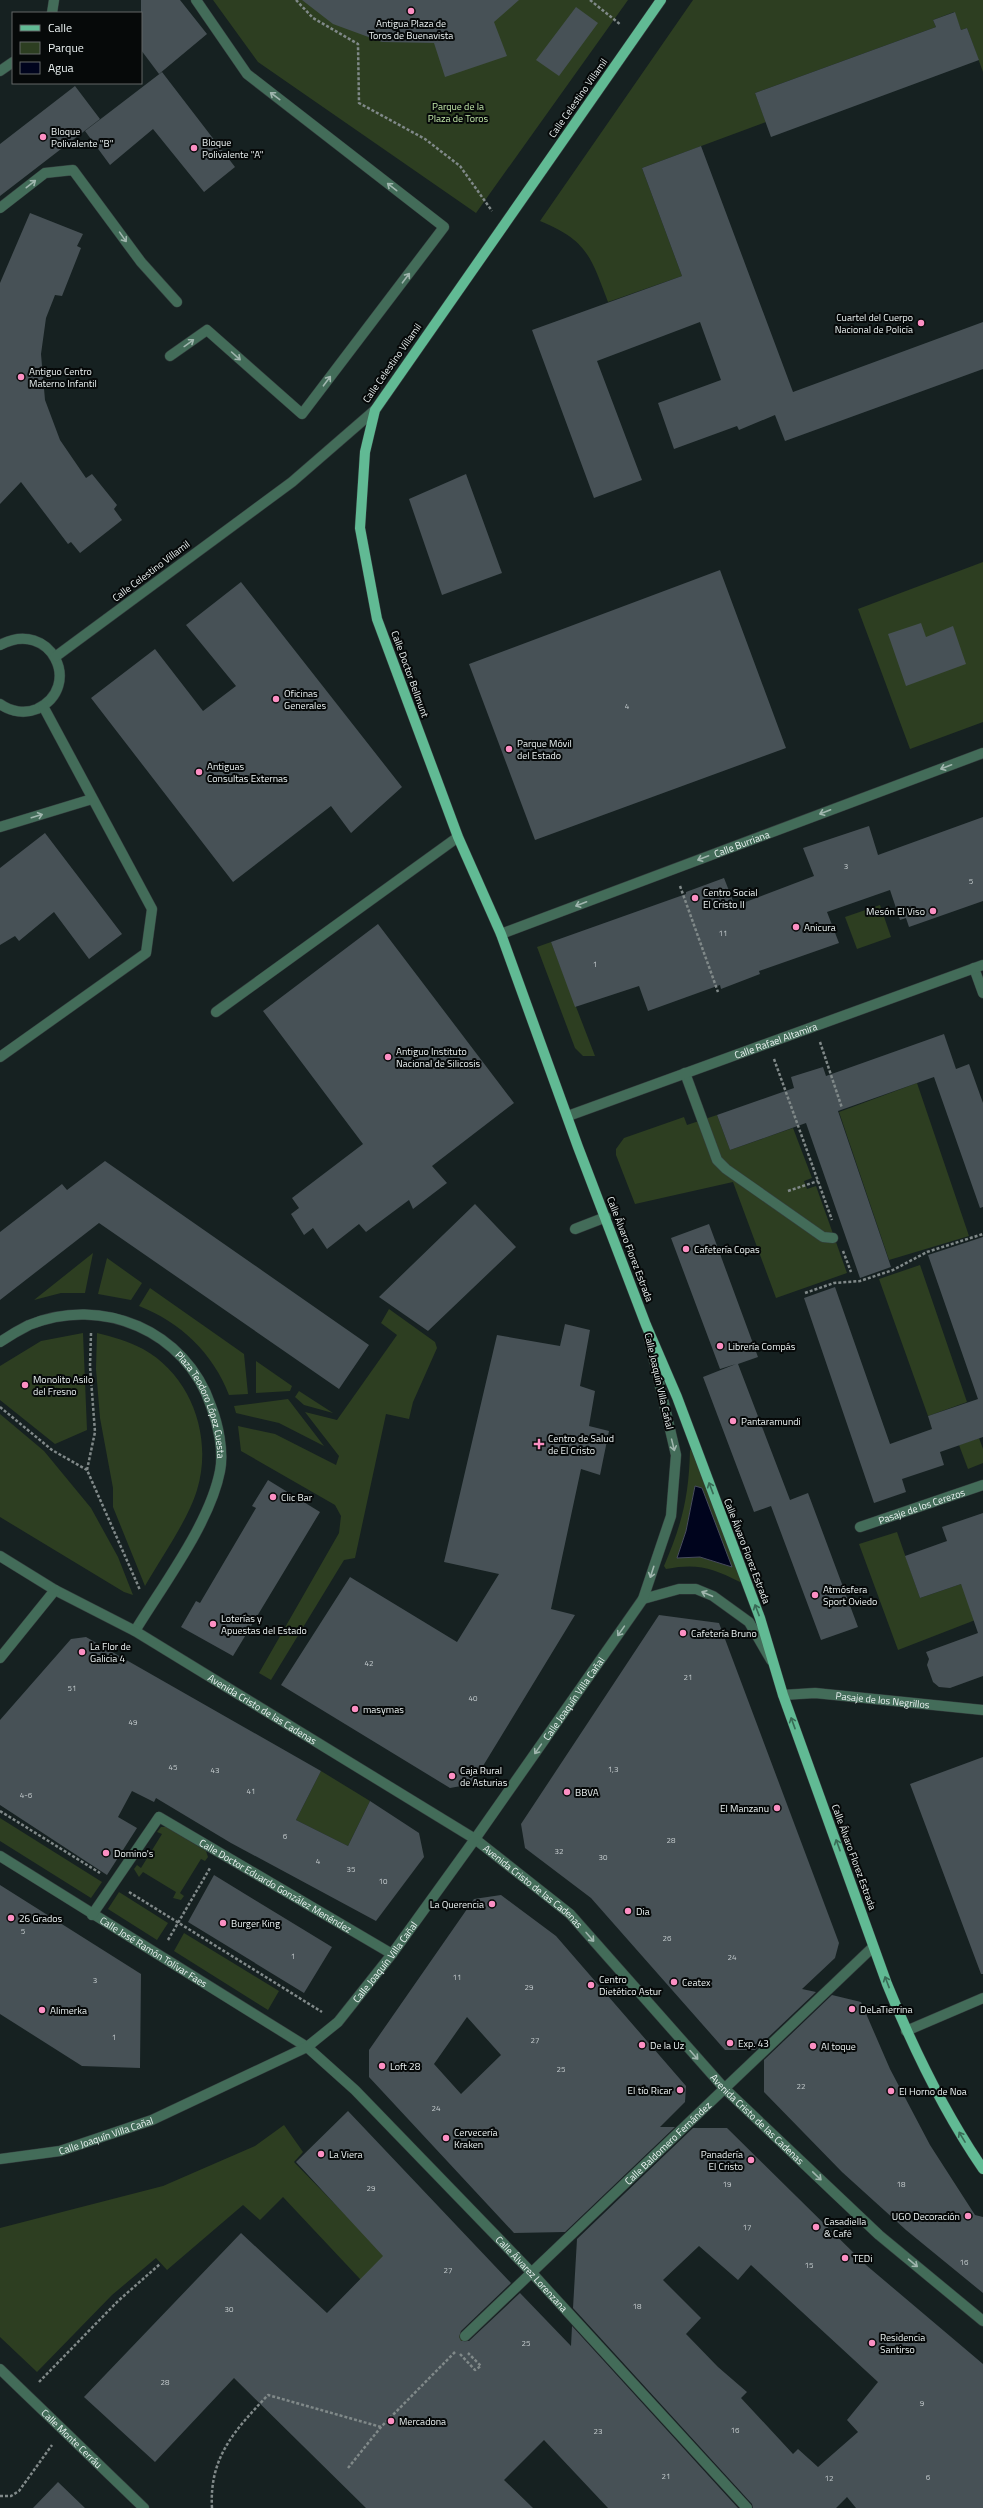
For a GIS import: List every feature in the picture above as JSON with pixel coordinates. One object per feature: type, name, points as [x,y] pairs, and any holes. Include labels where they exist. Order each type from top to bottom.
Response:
[{"type":"main road","name":"Calle Celestino Villamil","points":[[375,410],[661,0]]},
{"type":"main road","name":"Calle Doctor Bellmunt","points":[[375,410],[366,452],[360,528],[376,612],[458,837],[501,934]]},
{"type":"main road","name":"Calle Álvaro Florez Estrada","points":[[501,934],[646,1325],[677,1398],[757,1610],[771,1661],[873,1947],[906,2031],[961,2137],[983,2169]]},
{"type":"street","points":[[52,12],[54,0]]},
{"type":"street","points":[[170,356],[207,330],[302,414],[444,227],[247,74],[196,0]]},
{"type":"street","points":[[0,71],[12,63]]},
{"type":"street","points":[[0,208],[45,173],[73,170],[141,262],[177,302]]},
{"type":"street","name":"Calle Celestino Villamil","points":[[55,657],[292,482],[375,410]]},
{"type":"street","points":[[0,645],[11,639],[24,637],[37,640],[47,647],[55,657],[59,668],[58,684],[52,698],[43,706],[32,711],[19,712],[6,709],[0,704]]},
{"type":"street","points":[[0,1057],[146,952],[152,909],[43,706]]},
{"type":"street","name":"Calle Burriana","points":[[501,934],[983,753]]},
{"type":"street","points":[[0,827],[92,799]]},
{"type":"street","points":[[216,1012],[458,837]]},
{"type":"street","points":[[978,966],[983,993]]},
{"type":"street","name":"Calle Rafael Altamira","points":[[568,1116],[978,966]]},
{"type":"street","points":[[686,1073],[717,1160],[726,1169],[823,1237],[837,1241]]},
{"type":"street","points":[[575,1229],[606,1217]]},
{"type":"street","name":"Plaza Teodoro López Cuesta","points":[[0,1342],[29,1325],[62,1316],[114,1316],[137,1324],[162,1338],[179,1353],[195,1373],[207,1394],[215,1415],[220,1443],[221,1469],[215,1493],[205,1517],[135,1631]]},
{"type":"street","name":"Calle Joaquín Villa Cañal","points":[[0,2159],[60,2151],[152,2120],[307,2047],[338,2022],[392,1954],[475,1839],[643,1599],[671,1516],[676,1455],[646,1325]]},
{"type":"street","name":"Pasaje de los Cerezos","points":[[860,1527],[983,1485]]},
{"type":"street","name":"Avenida Cristo de las Cadenas","points":[[0,1556],[56,1590],[135,1631],[475,1839],[570,1914],[724,2088],[879,2235],[983,2321]]},
{"type":"street","points":[[643,1599],[679,1589],[696,1589],[713,1596],[749,1622],[771,1661]]},
{"type":"street","points":[[0,1658],[56,1590]]},
{"type":"street","name":"Pasaje de los Negrillos","points":[[783,1695],[816,1693],[983,1710]]},
{"type":"street","name":"Calle Doctor Eduardo González Menéndez","points":[[115,1882],[159,1817],[392,1954]]},
{"type":"street","name":"Calle José Ramón Tolívar Faes","points":[[0,1856],[92,1915],[307,2047]]},
{"type":"street","points":[[92,1915],[115,1882]]},
{"type":"street","name":"Calle Baldomero Fernández","points":[[465,2336],[873,1947]]},
{"type":"street","points":[[906,2031],[983,1998]]},
{"type":"street","name":"Calle Álvarez Lorenzana","points":[[307,2047],[355,2090],[531,2272],[747,2508]]},
{"type":"street","name":"Calle Monte Cerráu","points":[[0,2369],[144,2508]]},
{"type":"path","points":[[296,0],[313,18],[358,44],[359,103],[424,139],[460,166],[503,226]]},
{"type":"path","points":[[590,0],[636,36]]},
{"type":"path","points":[[674,869],[718,992]]},
{"type":"path","points":[[815,1026],[842,1108]]},
{"type":"path","points":[[768,1043],[833,1223]]},
{"type":"path","points":[[806,1185],[818,1180]]},
{"type":"path","points":[[806,1293],[834,1283],[860,1282],[893,1270],[927,1252],[983,1234]]},
{"type":"path","points":[[837,1241],[851,1272]]},
{"type":"path","points":[[92,1315],[90,1366],[95,1432],[87,1470],[149,1609]]},
{"type":"path","points":[[0,1407],[52,1450],[87,1470]]},
{"type":"path","points":[[0,1811],[338,2022]]},
{"type":"path","points":[[159,1956],[219,1852]]},
{"type":"path","points":[[27,2395],[118,2300],[160,2264]]},
{"type":"path","points":[[348,2468],[381,2427],[445,2362]]},
{"type":"path","points":[[212,2508],[211,2489],[222,2451],[235,2429],[268,2395],[381,2427]]},
{"type":"path","points":[[0,2496],[11,2496],[19,2491],[36,2464],[64,2430]]},
{"type":"green space","name":"Parque de la Plaza de Toros","points":[[213,0],[628,0],[476,213],[258,62]]},
{"type":"green space","points":[[693,0],[983,0],[983,72],[967,28],[961,30],[954,12],[933,20],[936,27],[755,93],[766,122],[642,168],[682,276],[608,302],[597,273],[578,243],[556,228],[540,221]]},
{"type":"green space","points":[[983,562],[983,722],[910,749],[858,609]]},
{"type":"green space","points":[[880,905],[891,937],[857,949],[845,917]]},
{"type":"green space","points":[[551,942],[595,1056],[583,1056],[575,1048],[537,947]]},
{"type":"green space","points":[[917,1083],[969,1236],[889,1260],[839,1112]]},
{"type":"green space","points":[[717,1115],[730,1150],[793,1128],[812,1178],[804,1181],[807,1189],[816,1186],[847,1273],[776,1298],[733,1182],[635,1204],[616,1155],[616,1149],[624,1138],[684,1117],[687,1125]]},
{"type":"green space","points":[[93,1253],[85,1293],[61,1293],[34,1300]]},
{"type":"green space","points":[[107,1258],[142,1283],[131,1300],[98,1294]]},
{"type":"green space","points":[[920,1265],[967,1402],[928,1416],[879,1279]]},
{"type":"green space","points":[[150,1288],[244,1354],[248,1394],[229,1395],[214,1366],[193,1341],[168,1321],[139,1306]]},
{"type":"green space","points":[[389,1309],[435,1342],[437,1348],[413,1402],[409,1419],[386,1414],[355,1558],[344,1560],[271,1680],[259,1673],[339,1533],[341,1516],[335,1505],[241,1451],[238,1426],[275,1434],[336,1465],[339,1456],[305,1412],[337,1420],[397,1335],[381,1323]]},
{"type":"green space","points":[[83,1333],[87,1430],[55,1444],[0,1400],[0,1366],[41,1341]]},
{"type":"green space","points":[[97,1333],[132,1344],[143,1349],[160,1361],[174,1375],[186,1392],[194,1410],[200,1430],[202,1450],[201,1470],[193,1502],[181,1526],[145,1586],[113,1507],[113,1488],[100,1418],[96,1369]]},
{"type":"green space","points":[[256,1361],[292,1386],[290,1391],[256,1393]]},
{"type":"green space","points":[[299,1391],[333,1413],[304,1405],[295,1397]]},
{"type":"green space","points":[[288,1399],[324,1446],[279,1423],[236,1413],[234,1406]]},
{"type":"green space","points":[[0,1414],[44,1451],[91,1508],[118,1557],[133,1595],[124,1592],[0,1517]]},
{"type":"green space","points":[[979,1438],[983,1449],[983,1463],[968,1469],[959,1445]]},
{"type":"green space","points":[[693,1449],[743,1580],[740,1582],[721,1573],[704,1568],[677,1567],[666,1569],[664,1566],[676,1537],[683,1510],[688,1482],[690,1450]],"holes":[[[695,1487],[702,1488],[731,1567],[700,1557],[677,1558],[686,1531]]]},
{"type":"green space","points":[[897,1532],[920,1598],[961,1584],[983,1617],[898,1650],[859,1544]]},
{"type":"green space","points":[[321,1771],[370,1801],[348,1846],[296,1820]]},
{"type":"green space","points":[[0,1818],[102,1882],[91,1898],[0,1841]]},
{"type":"green space","points":[[161,1827],[166,1827],[206,1851],[208,1857],[205,1861],[201,1859],[180,1893],[184,1896],[181,1900],[173,1898],[176,1892],[143,1872],[139,1877],[134,1869],[137,1865],[141,1868],[162,1834],[157,1832]]},
{"type":"green space","points":[[119,1892],[168,1923],[157,1940],[108,1909]]},
{"type":"green space","points":[[184,1933],[279,1991],[268,2010],[174,1951]]},
{"type":"green space","points":[[284,2125],[303,2152],[294,2162],[477,2350],[534,2450],[360,2279],[283,2197],[260,2220],[243,2205],[167,2270],[156,2258],[112,2295],[37,2372],[0,2337],[0,2228],[163,2186],[255,2146]]},
{"type":"water","points":[[695,1486],[702,1488],[732,1567],[700,1557],[677,1558],[686,1531]]},
{"type":"building","points":[[141,0],[180,0],[207,34],[159,74],[142,51]]},
{"type":"building","name":"Antigua Plaza de Toros de Buenavista","points":[[302,0],[519,0],[494,22],[507,56],[445,77],[434,43],[382,42],[333,24]]},
{"type":"building","points":[[576,7],[598,23],[559,76],[536,60]]},
{"type":"building","points":[[955,12],[961,30],[967,28],[979,60],[771,137],[755,93],[936,27],[933,20]]},
{"type":"building","name":"Bloque Polivalente \"A\"","points":[[162,72],[235,167],[204,192],[153,129],[110,165],[85,131]]},
{"type":"building","name":"Bloque Polivalente \"B\"","points":[[75,86],[100,119],[0,196],[0,144]]},
{"type":"building","points":[[701,146],[793,392],[983,322],[983,369],[785,441],[775,415],[739,430],[737,426],[674,449],[658,403],[721,380],[700,322],[597,361],[642,480],[594,498],[532,330],[682,276],[642,168]]},
{"type":"building","name":"Antiguo Centro Materno Infantil","points":[[30,213],[83,234],[77,246],[81,248],[62,296],[55,295],[46,318],[41,354],[45,400],[60,440],[86,478],[92,474],[117,505],[114,509],[122,520],[80,553],[71,542],[68,544],[21,482],[0,504],[0,283]]},
{"type":"building","points":[[466,474],[502,573],[442,595],[409,499]]},
{"type":"building","points":[[720,570],[786,748],[535,840],[469,664]]},
{"type":"building","points":[[241,582],[402,787],[351,833],[331,806],[233,882],[91,698],[155,649],[203,711],[236,686],[186,625]]},
{"type":"building","points":[[921,623],[926,637],[953,626],[966,664],[906,686],[888,634]]},
{"type":"building","points":[[983,817],[983,901],[909,927],[906,918],[900,920],[890,890],[827,912],[839,943],[759,971],[760,974],[721,989],[720,985],[648,1011],[639,986],[575,1007],[551,942],[686,894],[686,892],[724,878],[735,906],[814,876],[803,848],[869,826],[878,855]]},
{"type":"building","points":[[45,833],[122,934],[89,959],[54,912],[19,941],[15,936],[0,945],[0,868]]},
{"type":"building","name":"Antiguo Instituto Nacional de Silicosis","points":[[378,924],[514,1103],[432,1166],[447,1183],[413,1209],[409,1200],[366,1232],[359,1224],[327,1249],[313,1228],[304,1235],[291,1214],[299,1208],[292,1198],[363,1144],[263,1011]]},
{"type":"building","points":[[944,1034],[956,1069],[969,1064],[983,1103],[983,1207],[980,1208],[934,1077],[838,1111],[891,1267],[860,1278],[806,1123],[730,1150],[717,1115],[794,1088],[791,1077],[823,1067],[826,1076]]},
{"type":"building","points":[[105,1161],[369,1345],[339,1389],[99,1223],[0,1300],[0,1232],[62,1184],[67,1190]]},
{"type":"building","points":[[475,1204],[516,1247],[428,1331],[379,1297]]},
{"type":"building","points":[[709,1224],[758,1357],[738,1364],[790,1500],[808,1493],[858,1627],[821,1640],[771,1506],[754,1512],[703,1377],[736,1364],[720,1369],[671,1238]]},
{"type":"building","points":[[983,1237],[983,1437],[940,1452],[944,1465],[902,1479],[906,1492],[874,1503],[804,1298],[835,1287],[890,1444],[932,1429],[928,1416],[978,1399],[928,1255]]},
{"type":"building","points":[[565,1324],[590,1330],[580,1386],[595,1391],[589,1426],[609,1431],[600,1475],[581,1469],[551,1609],[575,1615],[472,1784],[450,1788],[281,1685],[350,1577],[457,1642],[499,1574],[444,1562],[497,1335],[560,1346]]},
{"type":"building","points":[[268,1480],[320,1512],[233,1656],[181,1627],[196,1601],[200,1603],[256,1508],[252,1506]]},
{"type":"building","points":[[983,1513],[983,1676],[950,1688],[939,1687],[933,1682],[927,1665],[929,1659],[926,1652],[978,1633],[961,1584],[920,1598],[905,1556],[947,1541],[942,1527]]},
{"type":"building","points":[[659,1615],[719,1623],[839,1943],[835,1958],[802,1989],[816,1992],[755,2050],[725,2050],[591,1898],[525,1848],[521,1824]]},
{"type":"building","points":[[86,1637],[321,1771],[296,1820],[348,1846],[370,1801],[419,1833],[424,1857],[376,1921],[231,1843],[156,1798],[154,1802],[132,1791],[118,1817],[137,1828],[107,1875],[0,1805],[0,1720],[71,1639]]},
{"type":"building","points":[[983,1757],[983,1974],[981,1974],[910,1784]]},
{"type":"building","points":[[214,1875],[332,1947],[304,1993],[188,1922]]},
{"type":"building","points":[[0,1885],[141,1974],[140,2068],[82,2066],[0,2014]]},
{"type":"building","points":[[501,1895],[556,1936],[686,2086],[685,2102],[660,2127],[675,2127],[565,2232],[514,2233],[369,2077],[369,2050],[474,1899]],"holes":[[[467,2017],[501,2055],[461,2094],[434,2064]]]},
{"type":"building","points":[[832,1995],[861,2002],[890,2069],[930,2145],[975,2215],[983,2217],[983,2293],[906,2230],[842,2172],[764,2092],[764,2060]]},
{"type":"building","points":[[348,2111],[511,2283],[461,2331],[459,2337],[461,2341],[469,2341],[520,2293],[571,2346],[572,2326],[738,2508],[608,2508],[544,2440],[504,2480],[533,2508],[366,2508],[234,2378],[155,2462],[84,2397],[241,2233],[327,2313],[383,2256],[296,2162]]},
{"type":"building","points":[[693,2128],[727,2128],[866,2265],[983,2364],[983,2508],[856,2508],[847,2497],[836,2508],[753,2508],[752,2504],[573,2308],[577,2239]],"holes":[[[699,2246],[738,2280],[751,2265],[878,2382],[847,2420],[858,2432],[818,2467],[798,2449],[793,2454],[741,2398],[747,2392],[718,2367],[686,2334],[701,2318],[663,2280]]]},
{"type":"building","points":[[58,2482],[85,2508],[33,2508]]},
{"type":"place","name":"Antigua Plaza de Toros de Buenavista","points":[[411,11]]},
{"type":"place","name":"Bloque Polivalente \"B\"","points":[[43,137]]},
{"type":"place","name":"Bloque Polivalente \"A\"","points":[[194,148]]},
{"type":"place","name":"Cuartel del Cuerpo Nacional de Policía","points":[[921,323]]},
{"type":"place","name":"Antiguo Centro Materno Infantil","points":[[21,377]]},
{"type":"place","name":"Oficinas Generales","points":[[276,699]]},
{"type":"place","name":"Parque Móvil del Estado","points":[[509,749]]},
{"type":"place","name":"Antiguas Consultas Externas","points":[[199,772]]},
{"type":"place","name":"Centro Social El Cristo II","points":[[695,898]]},
{"type":"place","name":"Mesón El Viso","points":[[933,911]]},
{"type":"place","name":"Anicura","points":[[796,927]]},
{"type":"place","name":"Antiguo Instituto Nacional de Silicosis","points":[[388,1057]]},
{"type":"place","name":"Cafetería Copas","points":[[686,1249]]},
{"type":"place","name":"Librería Compás","points":[[720,1346]]},
{"type":"place","name":"Monolito Asilo del Fresno","points":[[25,1385]]},
{"type":"place","name":"Pantaramundi","points":[[733,1421]]},
{"type":"place","name":"Centro de Salud de El Cristo","points":[[539,1444]]},
{"type":"place","name":"Clic Bar","points":[[273,1497]]},
{"type":"place","name":"Atmósfera Sport Oviedo","points":[[815,1595]]},
{"type":"place","name":"Loterías y Apuestas del Estado","points":[[213,1624]]},
{"type":"place","name":"Cafetería Bruno","points":[[683,1633]]},
{"type":"place","name":"La Flor de Galicia 4","points":[[82,1652]]},
{"type":"place","name":"masymas","points":[[355,1709]]},
{"type":"place","name":"Caja Rural de Asturias","points":[[452,1776]]},
{"type":"place","name":"BBVA","points":[[567,1792]]},
{"type":"place","name":"El Manzanu","points":[[777,1808]]},
{"type":"place","name":"Domino's","points":[[106,1853]]},
{"type":"place","name":"La Querencia","points":[[492,1904]]},
{"type":"place","name":"Dia","points":[[628,1911]]},
{"type":"place","name":"26 Grados","points":[[11,1918]]},
{"type":"place","name":"Burger King","points":[[223,1923]]},
{"type":"place","name":"Ceatex","points":[[674,1982]]},
{"type":"place","name":"Centro Dietético Astur","points":[[591,1985]]},
{"type":"place","name":"DeLaTierrina","points":[[852,2009]]},
{"type":"place","name":"Alimerka","points":[[42,2010]]},
{"type":"place","name":"Exp. 43","points":[[730,2043]]},
{"type":"place","name":"De la Uz","points":[[642,2045]]},
{"type":"place","name":"Al toque","points":[[813,2046]]},
{"type":"place","name":"Loft 28","points":[[382,2066]]},
{"type":"place","name":"El tío Ricar","points":[[680,2090]]},
{"type":"place","name":"El Horno de Noa","points":[[891,2091]]},
{"type":"place","name":"Cervecería Kraken","points":[[446,2138]]},
{"type":"place","name":"La Viera","points":[[321,2154]]},
{"type":"place","name":"Panadería El Cristo","points":[[751,2160]]},
{"type":"place","name":"UGO Decoración","points":[[968,2216]]},
{"type":"place","name":"Casadiella & Café","points":[[816,2227]]},
{"type":"place","name":"TEDi","points":[[845,2258]]},
{"type":"place","name":"Residencia Santirso","points":[[872,2343]]},
{"type":"place","name":"Mercadona","points":[[391,2421]]}]
